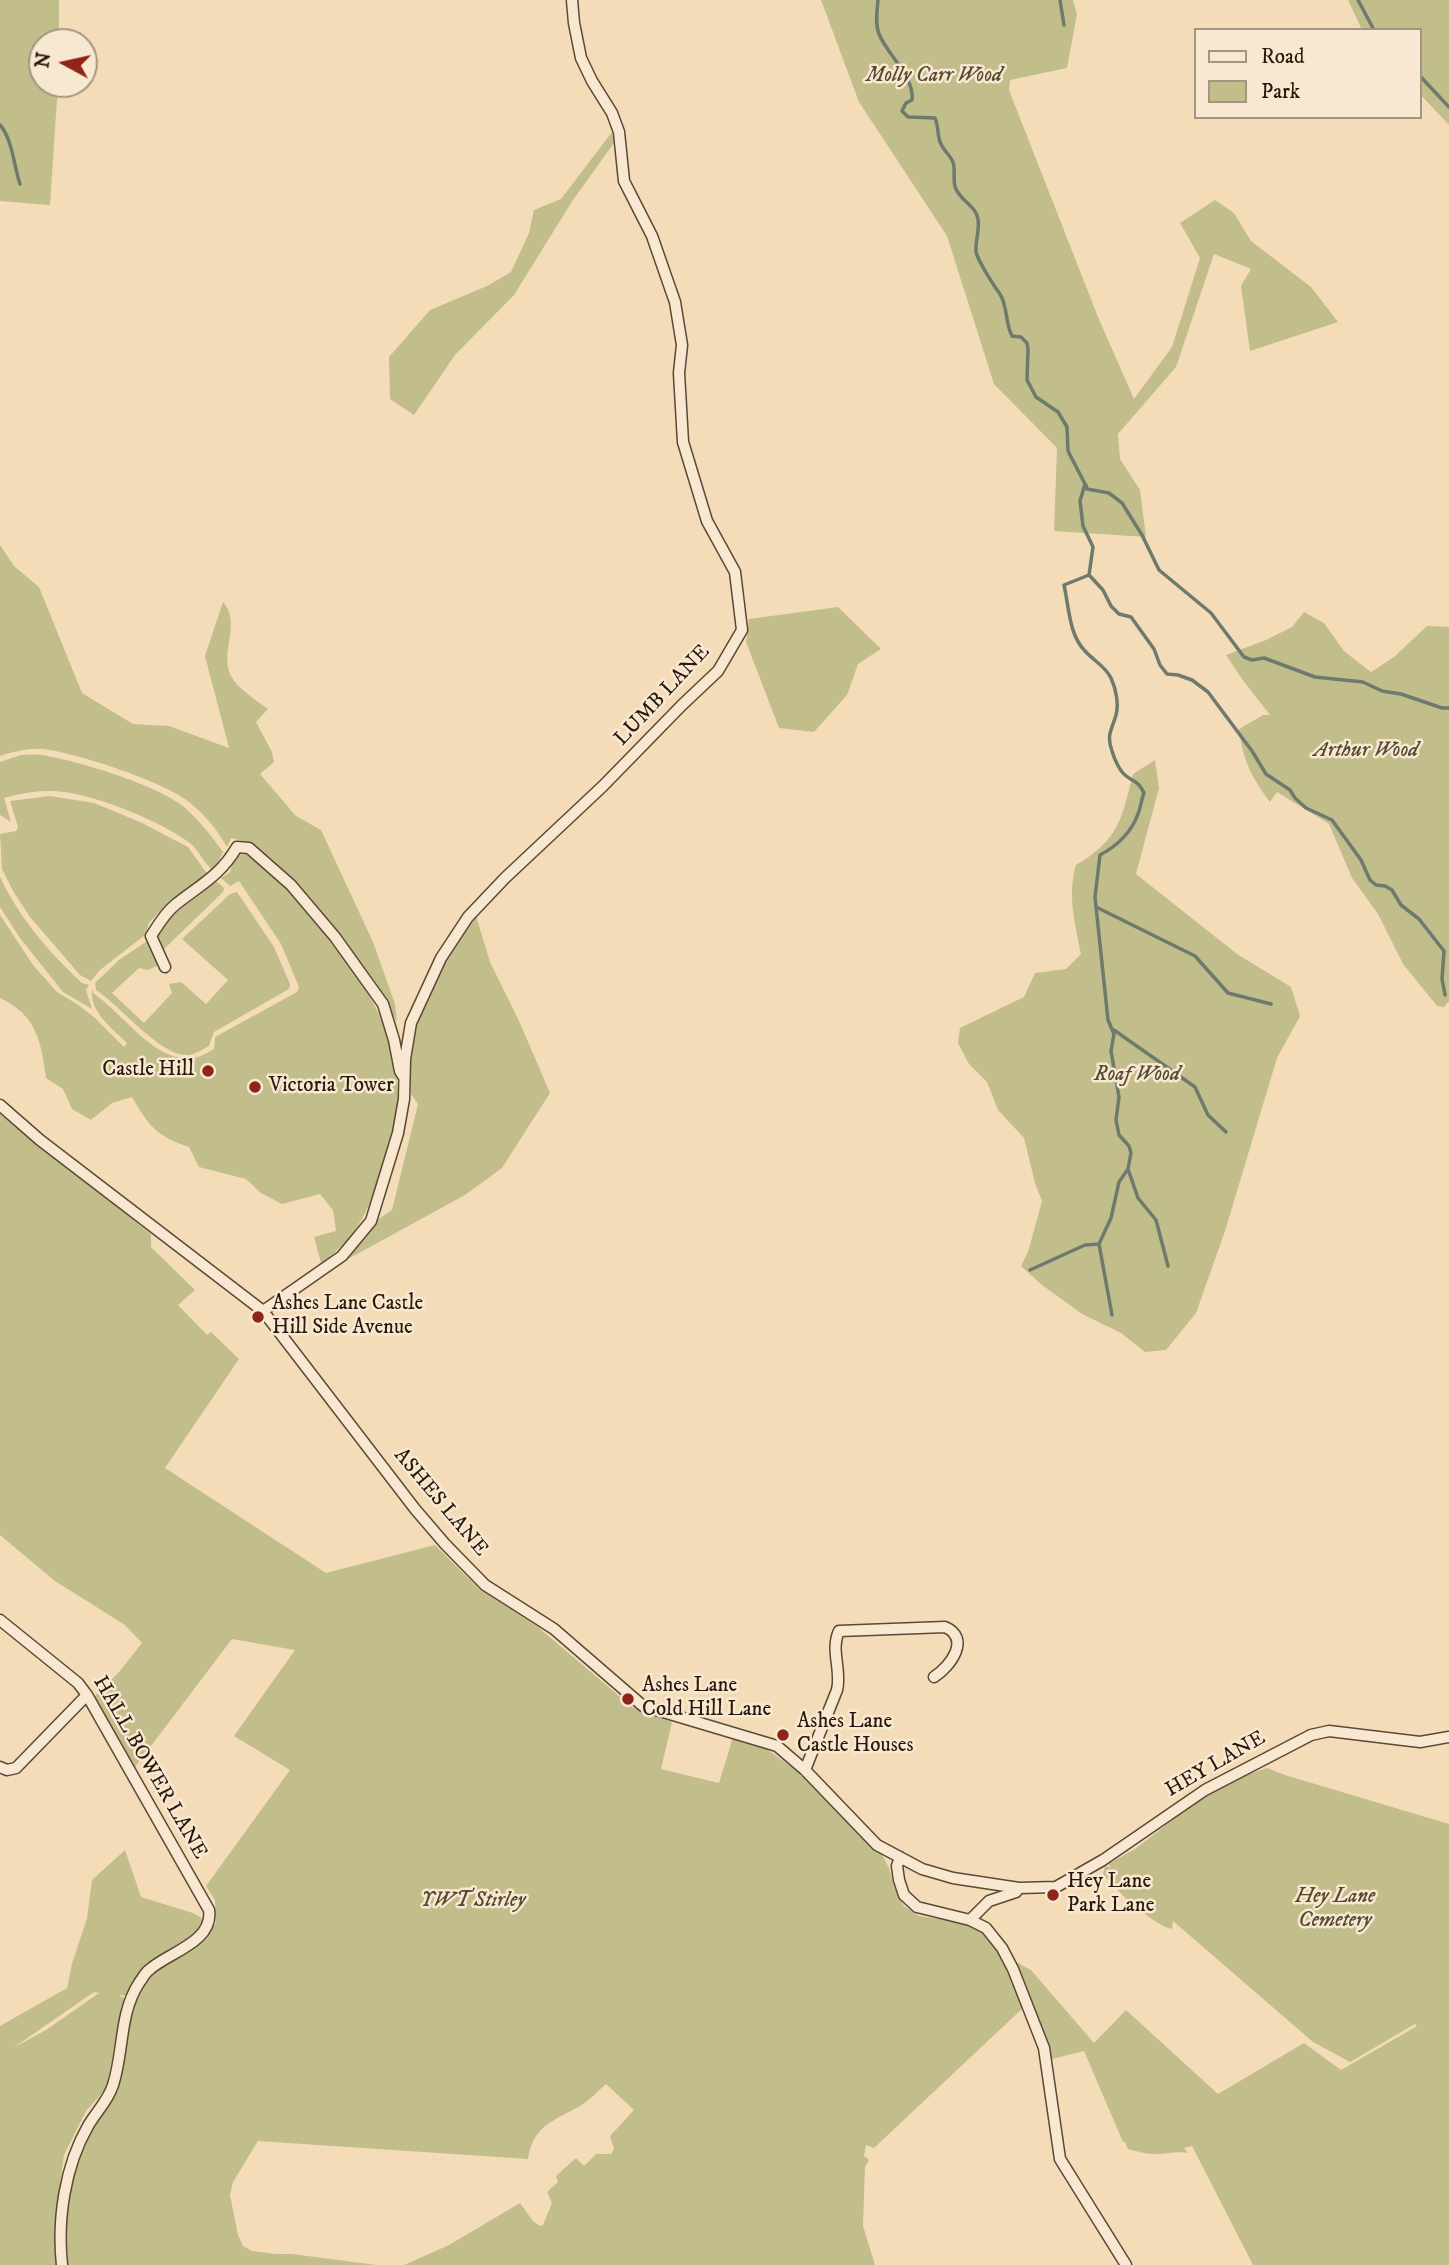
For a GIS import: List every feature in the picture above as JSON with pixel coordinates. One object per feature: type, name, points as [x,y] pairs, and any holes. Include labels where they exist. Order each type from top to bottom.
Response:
[{"type":"street","name":"LUMB LANE","points":[[263,1311],[342,1256],[371,1221],[398,1133],[411,1023],[441,958],[468,916],[718,671],[742,630],[735,572],[707,522],[683,442],[679,373],[682,345],[674,302],[652,236],[624,181],[619,132],[612,113],[581,58],[572,0]]},
{"type":"street","points":[[165,967],[151,936],[161,920],[173,906],[215,876],[237,847],[249,848],[291,885],[335,937],[383,1004],[400,1071],[405,1080]]},
{"type":"street","name":"ASHES LANE","points":[[0,1105],[40,1140],[263,1311],[415,1509],[485,1585],[554,1629],[643,1706],[777,1746],[805,1770],[877,1845],[922,1869],[953,1878],[1019,1888]]},
{"type":"street","name":"HALL BOWER LANE","points":[[0,1620],[78,1683],[87,1695],[209,1910],[209,1925],[189,1945],[148,1970],[137,1986],[125,2013],[113,2084],[72,2158],[62,2213],[62,2265]]},
{"type":"street","points":[[805,1770],[837,1690],[840,1677],[835,1650],[838,1631],[945,1627],[952,1630],[957,1636],[958,1647],[945,1670],[934,1677]]},
{"type":"street","points":[[0,1767],[6,1770],[16,1768],[87,1695]]},
{"type":"street","name":"HEY LANE","points":[[1019,1888],[1056,1887],[1103,1860],[1205,1790],[1311,1735],[1329,1731],[1420,1742],[1449,1737]]},
{"type":"street","points":[[900,1857],[897,1866],[904,1895],[917,1907],[970,1920],[986,1928],[1002,1948],[1044,2048],[1060,2159],[1126,2265]]},
{"type":"street","points":[[970,1920],[989,1901],[1016,1892],[1019,1888]]},
{"type":"green space","points":[[0,0],[59,0],[59,28],[28,28],[28,98],[57,98],[50,205],[0,201]]},
{"type":"green space","name":"Molly Carr Wood","points":[[821,0],[1073,0],[1077,14],[1067,68],[1010,80],[1009,90],[1098,317],[1134,399],[1172,347],[1200,258],[1180,223],[1215,200],[1234,213],[1251,241],[1311,287],[1338,322],[1250,351],[1241,286],[1251,269],[1214,254],[1176,367],[1118,434],[1120,459],[1140,490],[1146,537],[1054,531],[1057,448],[994,384],[947,236],[859,102]]},
{"type":"green space","points":[[1348,0],[1449,0],[1449,125],[1421,95],[1421,28],[1361,28]]},
{"type":"green space","points":[[612,132],[614,143],[573,200],[514,295],[455,355],[414,415],[390,399],[389,357],[430,310],[487,286],[511,272],[529,233],[534,210],[561,199]]},
{"type":"green space","points":[[0,545],[14,566],[39,587],[82,693],[133,724],[169,726],[229,748],[205,656],[223,602],[231,619],[227,657],[231,676],[243,690],[268,709],[256,722],[272,752],[274,762],[260,774],[296,816],[321,830],[373,942],[395,1004],[397,1022],[344,939],[295,882],[253,844],[231,838],[227,847],[210,823],[189,802],[177,794],[119,769],[42,749],[0,756]]},
{"type":"green space","points":[[838,607],[881,649],[858,664],[847,695],[814,732],[779,728],[746,642],[749,619]]},
{"type":"green space","name":"Arthur Wood","points":[[1304,612],[1324,623],[1344,651],[1371,672],[1394,657],[1427,626],[1449,627],[1449,1001],[1444,1007],[1437,1006],[1403,964],[1378,914],[1352,878],[1329,824],[1277,792],[1270,802],[1253,776],[1246,759],[1239,729],[1263,715],[1270,715],[1226,655],[1292,627]]},
{"type":"green space","points":[[21,755],[42,755],[74,762],[114,774],[168,796],[192,814],[223,852],[214,871],[190,843],[177,834],[122,808],[82,795],[42,791],[4,798],[11,822],[0,815],[0,762]]},
{"type":"green space","name":"Roaf Wood","points":[[1155,760],[1159,788],[1136,874],[1237,954],[1291,987],[1300,1016],[1277,1058],[1225,1231],[1196,1313],[1166,1350],[1145,1352],[1121,1333],[1082,1314],[1021,1266],[1028,1252],[1042,1201],[1024,1138],[998,1110],[987,1082],[969,1064],[958,1043],[960,1028],[1024,997],[1035,973],[1066,969],[1081,954],[1072,898],[1076,865],[1110,837],[1126,803],[1133,774]]},
{"type":"green space","points":[[50,796],[94,803],[140,822],[188,847],[208,875],[161,910],[149,923],[145,935],[100,970],[91,981],[80,975],[30,917],[2,869],[0,834],[16,831],[18,827],[10,801]]},
{"type":"green space","points":[[246,854],[287,888],[344,954],[375,1006],[387,1033],[394,1061],[398,1089],[397,1109],[372,1196],[354,1232],[321,1263],[314,1237],[336,1231],[333,1210],[320,1194],[282,1204],[261,1193],[246,1179],[199,1167],[189,1147],[154,1129],[132,1097],[112,1103],[91,1120],[72,1109],[63,1089],[46,1078],[35,1030],[22,1012],[0,998],[0,915],[33,965],[57,992],[95,1018],[124,1047],[127,1043],[94,1005],[92,988],[93,993],[140,1035],[166,1053],[180,1058],[194,1058],[214,1049],[215,1037],[297,992],[299,987],[281,944],[239,881],[230,886],[221,878],[230,872],[235,855]]},
{"type":"green space","points":[[0,877],[36,934],[82,983],[89,985],[86,990],[92,1009],[63,992],[20,938],[0,907]]},
{"type":"green space","points":[[215,880],[224,888],[223,892],[159,954],[157,966],[148,970],[139,968],[112,993],[144,1023],[172,993],[169,984],[181,982],[206,1004],[228,980],[182,939],[230,894],[237,892],[274,947],[290,984],[289,989],[214,1032],[209,1046],[189,1055],[178,1054],[141,1029],[96,990],[95,983],[119,960],[156,935],[177,910]]},
{"type":"green space","points":[[476,916],[490,962],[550,1093],[502,1168],[465,1195],[348,1259],[377,1220],[392,1210],[418,1104],[411,1094],[410,1041],[449,956]]},
{"type":"green space","name":"YWT Stirley","points":[[0,1114],[151,1234],[151,1247],[195,1290],[178,1305],[207,1335],[211,1332],[239,1359],[165,1468],[326,1573],[435,1545],[479,1589],[538,1627],[632,1707],[672,1722],[661,1769],[719,1783],[733,1737],[758,1743],[799,1772],[866,1842],[880,1851],[904,1906],[919,1916],[971,1924],[997,1947],[1010,1970],[1024,2007],[874,2148],[866,2145],[864,2156],[869,2160],[865,2167],[863,2226],[875,2265],[404,2265],[449,2245],[520,2203],[533,2221],[543,2225],[552,2203],[547,2192],[558,2182],[556,2176],[576,2158],[584,2166],[596,2154],[611,2154],[614,2149],[610,2136],[634,2110],[606,2084],[584,2104],[546,2125],[535,2138],[528,2159],[258,2141],[233,2182],[230,2195],[238,2235],[243,2246],[252,2251],[377,2265],[68,2265],[66,2220],[74,2168],[97,2118],[111,2100],[128,2017],[135,1997],[150,1976],[197,1944],[216,1923],[215,1900],[206,1886],[290,1770],[234,1736],[295,1650],[232,1639],[132,1771],[94,1697],[142,1643],[125,1625],[55,1581],[0,1535]]},
{"type":"green space","name":"Hey Lane Cemetery","points":[[1267,1768],[1449,1824],[1449,2265],[1253,2265],[1192,2146],[1184,2148],[1188,2153],[1154,2154],[1128,2149],[1084,2051],[1052,2059],[1016,1962],[1031,1970],[1094,2043],[1126,2010],[1218,2094],[1304,2043],[1341,2070],[1417,2026],[1415,2024],[1350,2062],[1313,2042],[1173,1921],[1172,1929],[1155,1921],[1116,1889],[1103,1874],[1105,1866],[1111,1867],[1108,1864],[1135,1849],[1196,1802],[1243,1776]]},
{"type":"green space","points":[[125,1850],[141,1897],[193,1913],[206,1921],[186,1940],[145,1967],[129,1996],[119,1995],[128,2000],[118,2030],[107,2085],[86,2111],[64,2155],[58,2198],[58,2265],[0,2265],[0,2026],[67,1988],[87,1918],[92,1880]],"holes":[[[94,1992],[99,1993],[46,2030],[13,2048]]]},
{"type":"waterway","points":[[878,0],[879,34],[905,75],[912,92],[912,100],[906,103],[902,111],[908,117],[935,118],[942,146],[953,162],[956,189],[977,214],[977,256],[1003,299],[1012,336],[1021,337],[1027,343],[1027,380],[1036,397],[1058,412],[1067,427],[1068,451],[1085,484],[1080,501],[1083,526],[1093,547],[1089,575],[1064,585],[1070,620],[1080,644],[1111,678],[1117,706],[1110,732],[1110,745],[1121,770],[1138,784],[1144,793],[1132,827],[1118,843],[1100,855],[1095,897],[1108,1020],[1114,1034],[1111,1051],[1119,1097],[1116,1120],[1119,1135],[1129,1146],[1131,1153],[1128,1169],[1119,1182],[1111,1218],[1099,1244],[1085,1245],[1030,1270]]},
{"type":"waterway","points":[[1060,0],[1064,25]]},
{"type":"waterway","points":[[1358,0],[1373,28]]},
{"type":"waterway","points":[[1421,77],[1449,107]]},
{"type":"waterway","points":[[0,125],[10,145],[20,184]]},
{"type":"waterway","points":[[1086,485],[1087,489],[1109,493],[1122,503],[1159,570],[1211,613],[1244,657],[1252,660],[1264,658],[1315,677],[1363,682],[1382,691],[1449,708]]},
{"type":"waterway","points":[[1090,576],[1103,590],[1111,606],[1119,614],[1131,617],[1154,649],[1167,674],[1192,680],[1208,692],[1266,774],[1290,790],[1306,808],[1332,820],[1361,860],[1370,880],[1392,890],[1401,905],[1419,919],[1444,951],[1442,979],[1445,995]]},
{"type":"waterway","points":[[1096,907],[1195,956],[1228,993],[1271,1004]]},
{"type":"waterway","points":[[1114,1030],[1195,1087],[1208,1115],[1226,1132]]},
{"type":"waterway","points":[[1128,1169],[1138,1198],[1156,1220],[1168,1266]]},
{"type":"waterway","points":[[1099,1244],[1112,1315]]},
{"type":"place","name":"Castle Hill","points":[[208,1071]]},
{"type":"place","name":"Victoria Tower","points":[[255,1087]]},
{"type":"place","name":"Ashes Lane Castle Hill Side Avenue","points":[[258,1317]]},
{"type":"place","name":"Ashes Lane Cold Hill Lane","points":[[628,1699]]},
{"type":"place","name":"Ashes Lane Castle Houses","points":[[783,1735]]},
{"type":"place","name":"Hey Lane Park Lane","points":[[1053,1895]]}]
